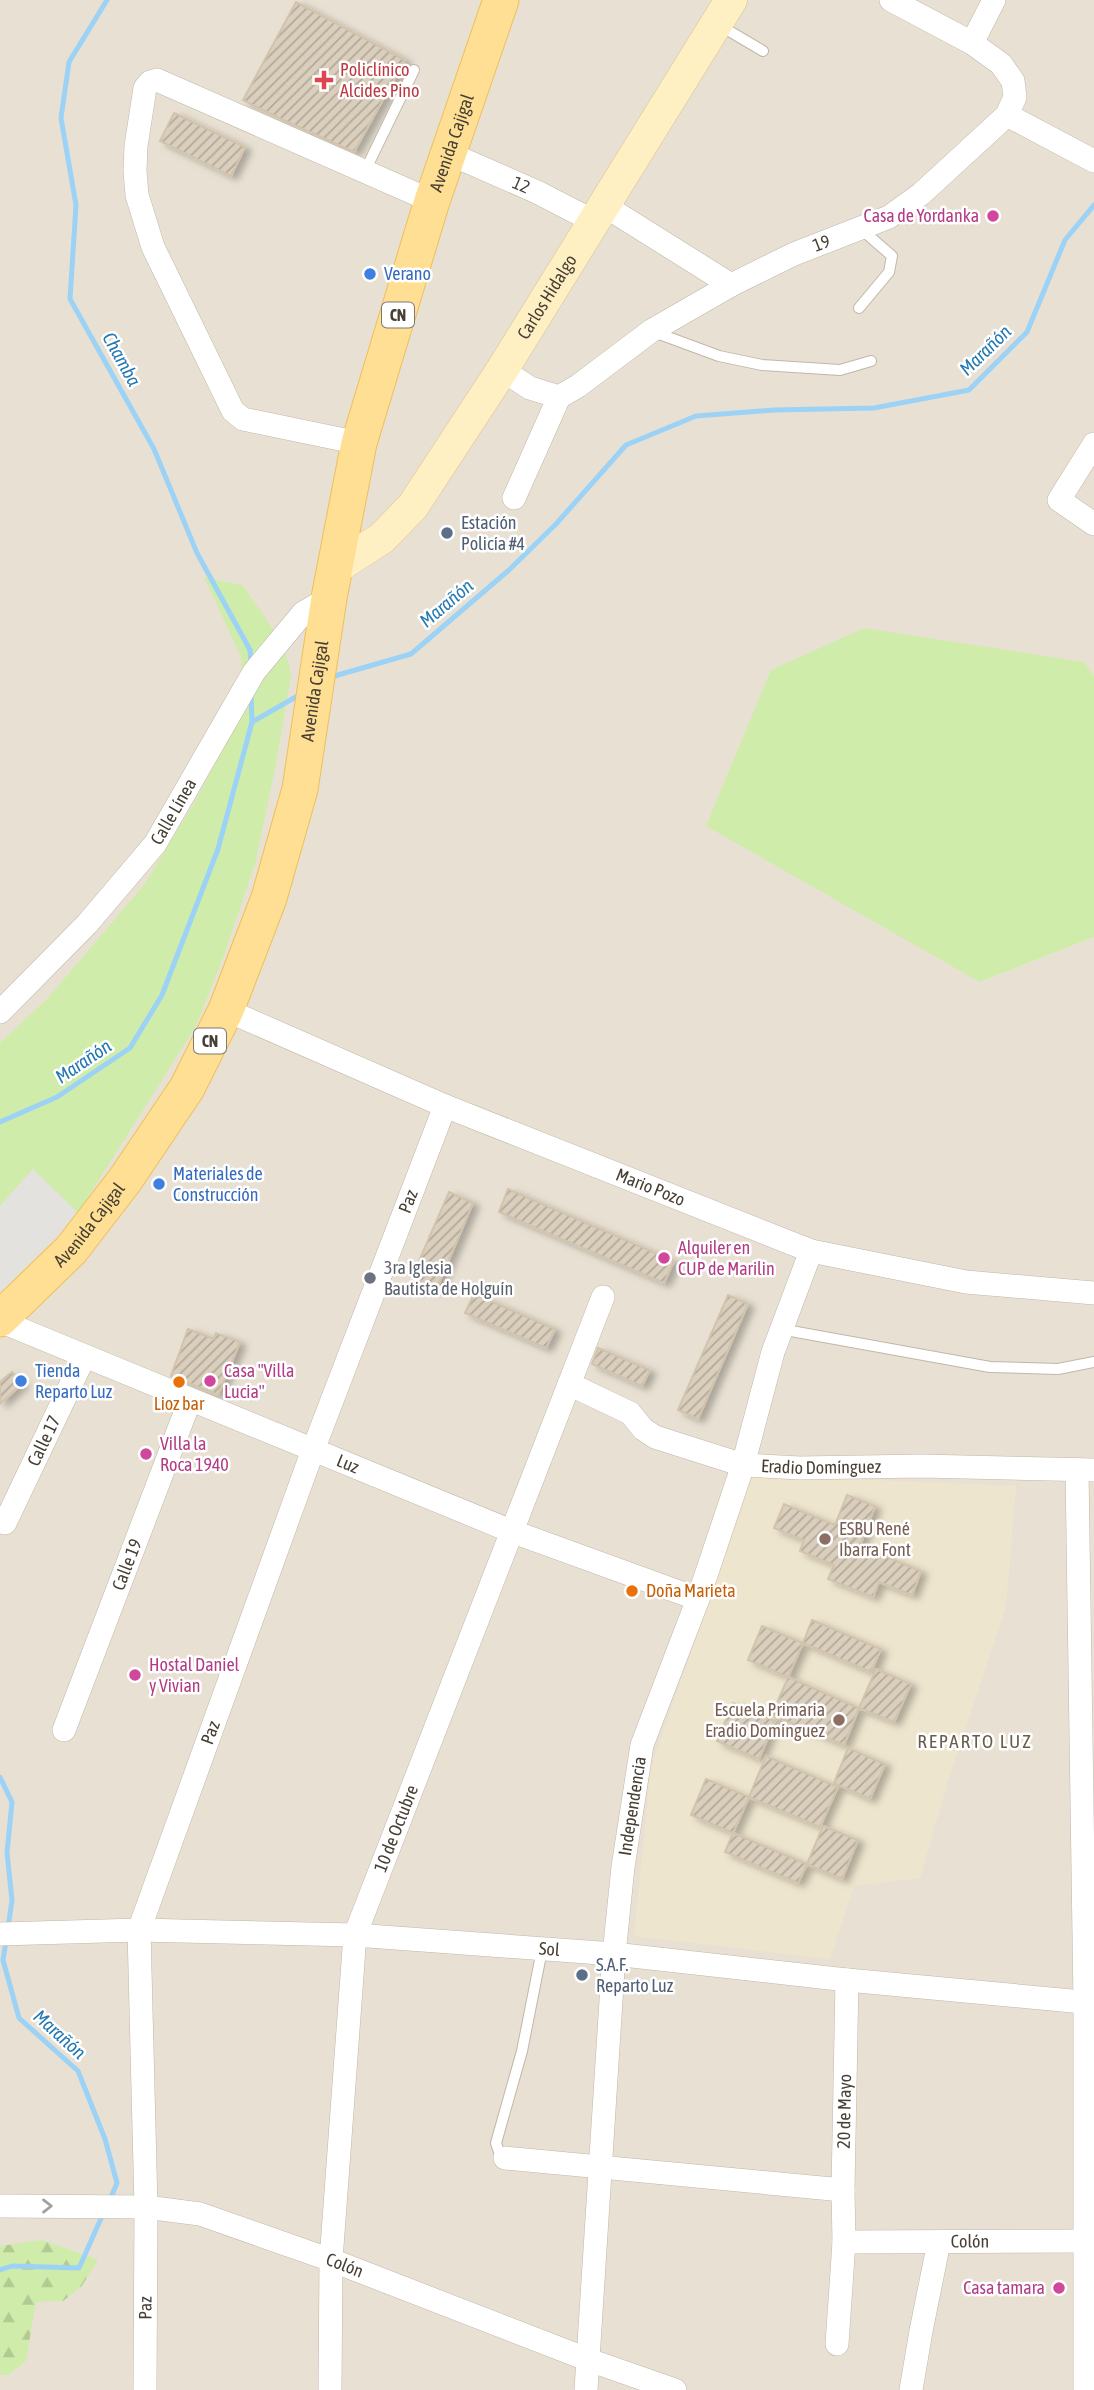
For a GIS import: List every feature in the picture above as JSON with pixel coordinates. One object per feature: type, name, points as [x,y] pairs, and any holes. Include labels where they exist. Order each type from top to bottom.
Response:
[{"type":"main road","name":"Avenida Cajigal","points":[[0,1320],[71,1250],[125,1180],[187,1088],[226,1010],[269,898],[300,789],[331,583],[359,443],[432,201],[501,0]]},
{"type":"street","points":[[891,0],[972,43],[1001,64],[1013,81],[1014,97],[1007,115],[1094,161]]},
{"type":"street","points":[[972,43],[994,0]]},
{"type":"street","name":"Carlos Hidalgo","points":[[331,583],[398,524],[413,506],[502,370],[724,12]]},
{"type":"street","points":[[359,443],[243,419],[233,411],[153,247],[137,195],[136,146],[145,88],[156,80],[432,201]]},
{"type":"street","name":"19","points":[[559,397],[578,386],[651,331],[730,285],[794,254],[889,217],[906,206],[1007,115]]},
{"type":"street","name":"12","points":[[448,153],[537,192],[600,214],[730,285]]},
{"type":"street","points":[[502,370],[530,388],[559,397],[514,498]]},
{"type":"street","points":[[1094,444],[1059,500],[1094,524]]},
{"type":"street","name":"Calle Línea","points":[[0,1012],[87,924],[155,844],[248,682],[303,613],[331,583]]},
{"type":"street","name":"Mario Pozo","points":[[226,1010],[445,1106],[811,1251],[966,1282],[1094,1293]]},
{"type":"street","name":"Paz","points":[[145,2390],[139,2207],[139,1930],[313,1450],[445,1106]]},
{"type":"street","name":"Independencia","points":[[586,2390],[614,1954],[642,1745],[698,1599],[743,1465],[780,1329],[811,1251]]},
{"type":"street","name":"10 de Octubre","points":[[330,2390],[331,2260],[355,1935],[603,1297]]},
{"type":"street","name":"Luz","points":[[0,1320],[511,1531],[698,1599]]},
{"type":"street","name":"Calle 17","points":[[5,1523],[85,1357]]},
{"type":"street","name":"Eradio Domínguez","points":[[569,1384],[630,1413],[643,1429],[655,1437],[743,1465],[800,1468],[922,1466],[1085,1470]]},
{"type":"street","name":"Calle 19","points":[[64,1730],[190,1400]]},
{"type":"street","points":[[1085,1470],[1089,2003],[1089,2241],[1085,2390]]},
{"type":"street","name":"Sol","points":[[0,1934],[139,1930],[355,1935],[614,1954],[1089,2003]]},
{"type":"street","name":"20 de Mayo","points":[[836,2344],[844,2242],[847,1980]]},
{"type":"street","points":[[505,2158],[843,2190]]},
{"type":"street","name":"Colón","points":[[0,2206],[139,2207],[200,2214],[331,2260],[589,2360],[675,2390]]},
{"type":"street","name":"Colón","points":[[844,2242],[1089,2241]]},
{"type":"street","points":[[911,2390],[920,2331],[939,2242]]},
{"type":"lane","points":[[724,12],[763,51]]},
{"type":"lane","points":[[365,172],[414,70]]},
{"type":"lane","points":[[859,308],[889,272],[892,256],[860,229]]},
{"type":"lane","points":[[651,331],[719,356],[762,365],[840,370],[871,361]]},
{"type":"lane","points":[[780,1329],[990,1367],[1058,1369],[1094,1362]]},
{"type":"lane","points":[[505,2158],[496,2143],[522,2051],[542,1950]]},
{"type":"shaded area","points":[[0,0],[1094,0],[1094,676],[1083,662],[980,982],[1094,937],[1094,2390],[0,2390]]},
{"type":"shaded area","points":[[33,1169],[78,1213],[0,1292],[0,1206]]},
{"type":"shaded area","points":[[753,1475],[1016,1486],[1006,1607],[948,1781],[920,1878],[854,1886],[830,1959],[634,1936],[651,1767]]},
{"type":"green space","points":[[204,577],[242,585],[278,639],[291,675],[255,864],[196,1026],[78,1213],[33,1169],[0,1206],[0,1043],[47,999],[144,885],[193,805],[239,719],[243,703],[241,657]]},
{"type":"green space","points":[[864,628],[1084,662],[1094,676],[1094,937],[980,982],[706,826],[771,670]]},
{"type":"green space","points":[[42,2240],[98,2260],[81,2287],[63,2301],[36,2302],[26,2361],[8,2375],[0,2375],[0,2246]]},
{"type":"building","name":"Policlínico Alcides Pino","points":[[296,2],[405,60],[354,152],[243,100]]},
{"type":"building","points":[[174,113],[245,147],[231,176],[160,141]]},
{"type":"building","points":[[508,1189],[674,1261],[664,1283],[499,1212]]},
{"type":"building","points":[[449,1192],[473,1203],[437,1288],[412,1277]]},
{"type":"building","points":[[474,1294],[555,1329],[546,1348],[465,1313]]},
{"type":"building","points":[[728,1295],[748,1304],[698,1419],[678,1410]]},
{"type":"building","points":[[188,1329],[214,1339],[216,1333],[240,1342],[218,1395],[171,1376]]},
{"type":"building","points":[[598,1348],[650,1370],[642,1386],[592,1364]]},
{"type":"building","points":[[12,1372],[22,1384],[0,1404],[0,1382]]},
{"type":"building","points":[[847,1495],[875,1506],[860,1546],[921,1571],[912,1595],[879,1582],[873,1597],[828,1579],[834,1565],[800,1551],[804,1540],[774,1528],[784,1504],[835,1525]]},
{"type":"building","points":[[812,1620],[881,1649],[871,1672],[803,1643]]},
{"type":"building","points":[[762,1626],[803,1643],[788,1677],[748,1660]]},
{"type":"building","points":[[876,1669],[911,1684],[894,1722],[859,1708]]},
{"type":"building","points":[[788,1677],[859,1708],[844,1745],[772,1715]]},
{"type":"building","points":[[733,1703],[775,1721],[759,1759],[717,1741]]},
{"type":"building","points":[[848,1748],[885,1764],[870,1799],[834,1783]]},
{"type":"building","points":[[766,1756],[838,1787],[820,1827],[749,1797]]},
{"type":"building","points":[[706,1779],[749,1797],[733,1833],[691,1815]]},
{"type":"building","points":[[823,1826],[858,1840],[842,1879],[807,1864]]},
{"type":"building","points":[[733,1833],[807,1864],[798,1883],[725,1852]]},
{"type":"waterway","name":"Chamba","points":[[107,0],[69,62],[61,118],[76,205],[70,299],[154,449],[197,553],[250,650],[251,662]]},
{"type":"waterway","name":"Marañón","points":[[331,677],[411,654],[509,570],[556,524],[626,445],[696,416],[774,410],[874,408],[969,390],[1027,332],[1065,240],[1094,205]]},
{"type":"waterway","name":"Marañón","points":[[0,1122],[57,1097],[130,1048],[162,995],[218,849],[252,722],[251,693]]},
{"type":"waterway","name":"Marañón","points":[[252,722],[301,694]]},
{"type":"waterway","name":"Marañón","points":[[0,1777],[12,1802],[7,1853],[12,1900],[8,1928]]},
{"type":"waterway","name":"Marañón","points":[[6,1941],[3,1960],[19,2018],[78,2071],[105,2139],[117,2183],[109,2202]]},
{"type":"waterway","name":"Marañón","points":[[0,2270],[12,2266],[79,2268],[103,2214]]},
{"type":"place","name":"Policlínico Alcides Pino","points":[[324,80]]},
{"type":"place","name":"Casa de Yordanka","points":[[993,216]]},
{"type":"place","name":"Verano","points":[[370,274]]},
{"type":"place","name":"Estación Policía #4","points":[[447,533]]},
{"type":"place","name":"Materiales de Construcción","points":[[159,1184]]},
{"type":"place","name":"Alquiler en CUP de Marilin","points":[[664,1258]]},
{"type":"place","name":"3ra Iglesia Bautista de Holguín","points":[[370,1278]]},
{"type":"place","name":"Tienda Reparto Luz","points":[[21,1381]]},
{"type":"place","name":"Casa \"Villa Lucia\"","points":[[210,1381]]},
{"type":"place","name":"Lioz bar","points":[[179,1382]]},
{"type":"place","name":"Villa la Roca 1940","points":[[146,1454]]},
{"type":"place","name":"ESBU René Ibarra Font","points":[[825,1539]]},
{"type":"place","name":"Doña Marieta","points":[[632,1591]]},
{"type":"place","name":"Hostal Daniel y Vivian","points":[[135,1675]]},
{"type":"place","name":"Escuela Primaria Eradio Domínguez","points":[[839,1720]]},
{"type":"place","name":"S.A.F. Reparto Luz","points":[[582,1975]]},
{"type":"place","name":"Casa tamara","points":[[1059,2288]]},
{"type":"district","name":"REPARTO LUZ","points":[[975,1741]]}]
